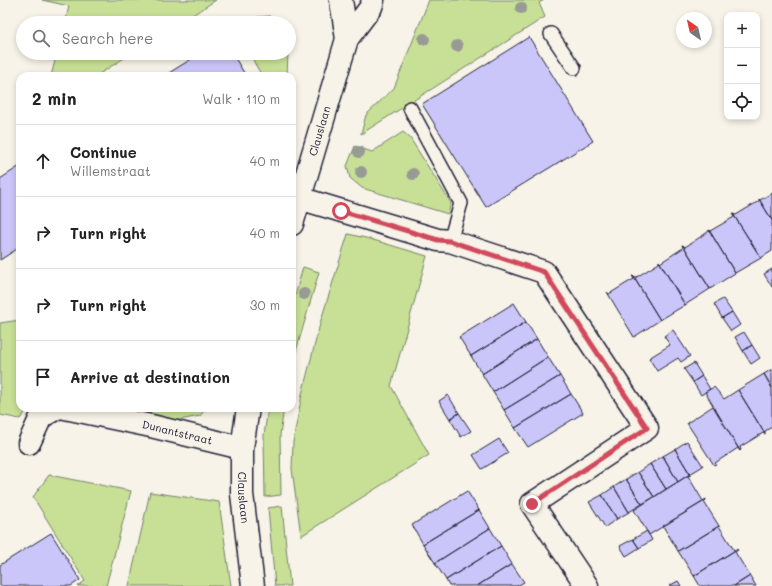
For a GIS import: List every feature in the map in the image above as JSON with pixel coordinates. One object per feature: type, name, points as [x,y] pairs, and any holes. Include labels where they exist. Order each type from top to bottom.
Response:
[{"type":"street","name":"Clauslaan","points":[[341,0],[347,39]]},
{"type":"street","name":"Clauslaan","points":[[296,209],[347,39],[371,7],[373,0]]},
{"type":"street","points":[[299,198],[438,240],[450,241],[544,272],[647,428],[532,504],[587,586]]},
{"type":"street","points":[[29,443],[41,417],[50,412]]},
{"type":"street","name":"Dunantstraat","points":[[84,412],[151,426],[242,448]]},
{"type":"street","name":"Clauslaan","points":[[247,412],[242,448],[242,494],[252,586]]},
{"type":"lane","points":[[551,34],[574,68]]},
{"type":"lane","points":[[410,108],[461,203],[450,241]]},
{"type":"green space","points":[[42,0],[216,0],[191,16],[67,16],[69,6]]},
{"type":"green space","points":[[429,0],[544,0],[539,3],[545,17],[361,134],[366,115],[394,88]]},
{"type":"green space","points":[[55,60],[121,60],[102,72],[52,72]]},
{"type":"green space","points":[[254,60],[288,60],[287,72],[260,72]]},
{"type":"green space","points":[[403,132],[410,138],[451,203],[448,214],[362,188],[350,178],[347,166],[355,146],[372,152]]},
{"type":"green space","points":[[348,234],[427,256],[391,386],[429,455],[301,536],[292,469],[293,442],[302,394],[321,320]]},
{"type":"green space","points":[[303,267],[319,272],[296,351],[296,292]]},
{"type":"green space","points":[[16,321],[16,412],[26,412],[20,419],[0,415],[0,323]]},
{"type":"green space","points":[[140,412],[203,412],[200,416],[174,421]]},
{"type":"green space","points":[[267,412],[283,412],[280,435],[281,495],[265,497],[264,435]]},
{"type":"green space","points":[[49,475],[131,491],[106,586],[78,586],[85,581],[33,497]]},
{"type":"green space","points":[[150,492],[219,502],[231,586],[129,586]]},
{"type":"green space","points":[[282,506],[290,586],[275,586],[268,508]]},
{"type":"building","points":[[529,37],[593,141],[486,207],[422,104]]},
{"type":"building","points":[[190,60],[236,60],[244,72],[170,72]]},
{"type":"building","points":[[16,169],[16,250],[0,260],[0,179]]},
{"type":"building","points":[[772,193],[772,220],[759,199],[760,200]]},
{"type":"building","points":[[759,199],[772,220],[772,251],[761,258],[733,214],[736,215],[759,201]]},
{"type":"building","points":[[733,214],[761,258],[735,273],[709,230],[710,231],[734,217]]},
{"type":"building","points":[[709,230],[735,273],[710,289],[683,245],[685,247]]},
{"type":"building","points":[[683,245],[710,289],[685,305],[660,263],[683,248]]},
{"type":"building","points":[[659,261],[685,305],[660,320],[633,276],[635,278],[659,263]]},
{"type":"building","points":[[772,269],[772,287],[764,274]]},
{"type":"building","points":[[633,276],[660,320],[634,337],[607,292],[609,294],[634,279]]},
{"type":"building","points":[[723,299],[732,312],[722,318],[714,304]]},
{"type":"building","points":[[514,303],[526,322],[471,356],[459,337]]},
{"type":"building","points":[[732,312],[740,325],[731,331],[722,318]]},
{"type":"building","points":[[526,322],[537,339],[482,374],[471,356]]},
{"type":"building","points":[[673,330],[690,356],[681,362],[678,358],[657,371],[649,358],[670,345],[664,336]]},
{"type":"building","points":[[744,332],[752,345],[743,351],[735,337]]},
{"type":"building","points":[[537,339],[548,357],[493,392],[482,374]]},
{"type":"building","points":[[752,345],[760,358],[751,364],[743,351]]},
{"type":"building","points":[[548,357],[560,376],[504,410],[493,392]]},
{"type":"building","points":[[694,363],[702,376],[693,382],[684,369]]},
{"type":"building","points":[[772,369],[772,388],[764,374]]},
{"type":"building","points":[[764,374],[772,388],[772,427],[765,431],[765,434],[738,390]]},
{"type":"building","points":[[560,376],[571,394],[515,428],[504,410]]},
{"type":"building","points":[[702,376],[710,389],[701,395],[693,382]]},
{"type":"building","points":[[714,387],[724,399],[738,390],[765,434],[763,433],[740,447],[740,451],[705,392]]},
{"type":"building","points":[[571,394],[583,413],[528,447],[515,428]]},
{"type":"building","points":[[448,395],[459,413],[450,419],[439,401]]},
{"type":"building","points":[[713,406],[740,451],[738,448],[714,465],[687,423]]},
{"type":"building","points":[[459,413],[471,431],[461,437],[450,419]]},
{"type":"building","points":[[499,439],[508,453],[482,469],[473,455]]},
{"type":"building","points":[[687,441],[703,466],[690,474],[675,449]]},
{"type":"building","points":[[675,449],[690,474],[678,482],[663,456]]},
{"type":"building","points":[[663,456],[678,482],[666,489],[650,464]]},
{"type":"building","points":[[650,464],[666,489],[654,497],[638,472]]},
{"type":"building","points":[[638,472],[654,497],[642,504],[626,479]]},
{"type":"building","points":[[690,474],[691,475],[688,476],[703,501],[706,500],[649,535],[634,510]]},
{"type":"building","points":[[626,479],[642,504],[629,512],[614,487]]},
{"type":"building","points":[[614,487],[629,512],[617,519],[602,495]]},
{"type":"building","points":[[467,491],[479,510],[423,544],[412,525]]},
{"type":"building","points":[[602,495],[617,519],[605,527],[589,502]]},
{"type":"building","points":[[706,500],[704,502],[719,526],[678,551],[663,526]]},
{"type":"building","points":[[479,510],[490,528],[435,563],[423,544]]},
{"type":"building","points":[[719,526],[734,550],[737,549],[694,576],[678,551]]},
{"type":"building","points":[[490,528],[501,546],[446,580],[435,563]]},
{"type":"building","points":[[647,531],[652,540],[639,548],[633,539]]},
{"type":"building","points":[[51,533],[80,580],[71,586],[0,586],[0,565]]},
{"type":"building","points":[[633,539],[639,548],[626,556],[620,546]]},
{"type":"building","points":[[501,546],[512,564],[477,586],[449,586],[446,580]]},
{"type":"building","points":[[737,549],[738,550],[735,552],[750,576],[734,586],[700,586],[694,576]]},
{"type":"building","points":[[512,564],[524,582],[517,586],[477,586]]},
{"type":"building","points":[[750,576],[756,586],[734,586]]},
{"type":"building","points":[[678,581],[681,586],[669,586]]},
{"type":"route","points":[[341,211],[438,240],[450,241],[544,272],[647,428],[532,504]]}]
